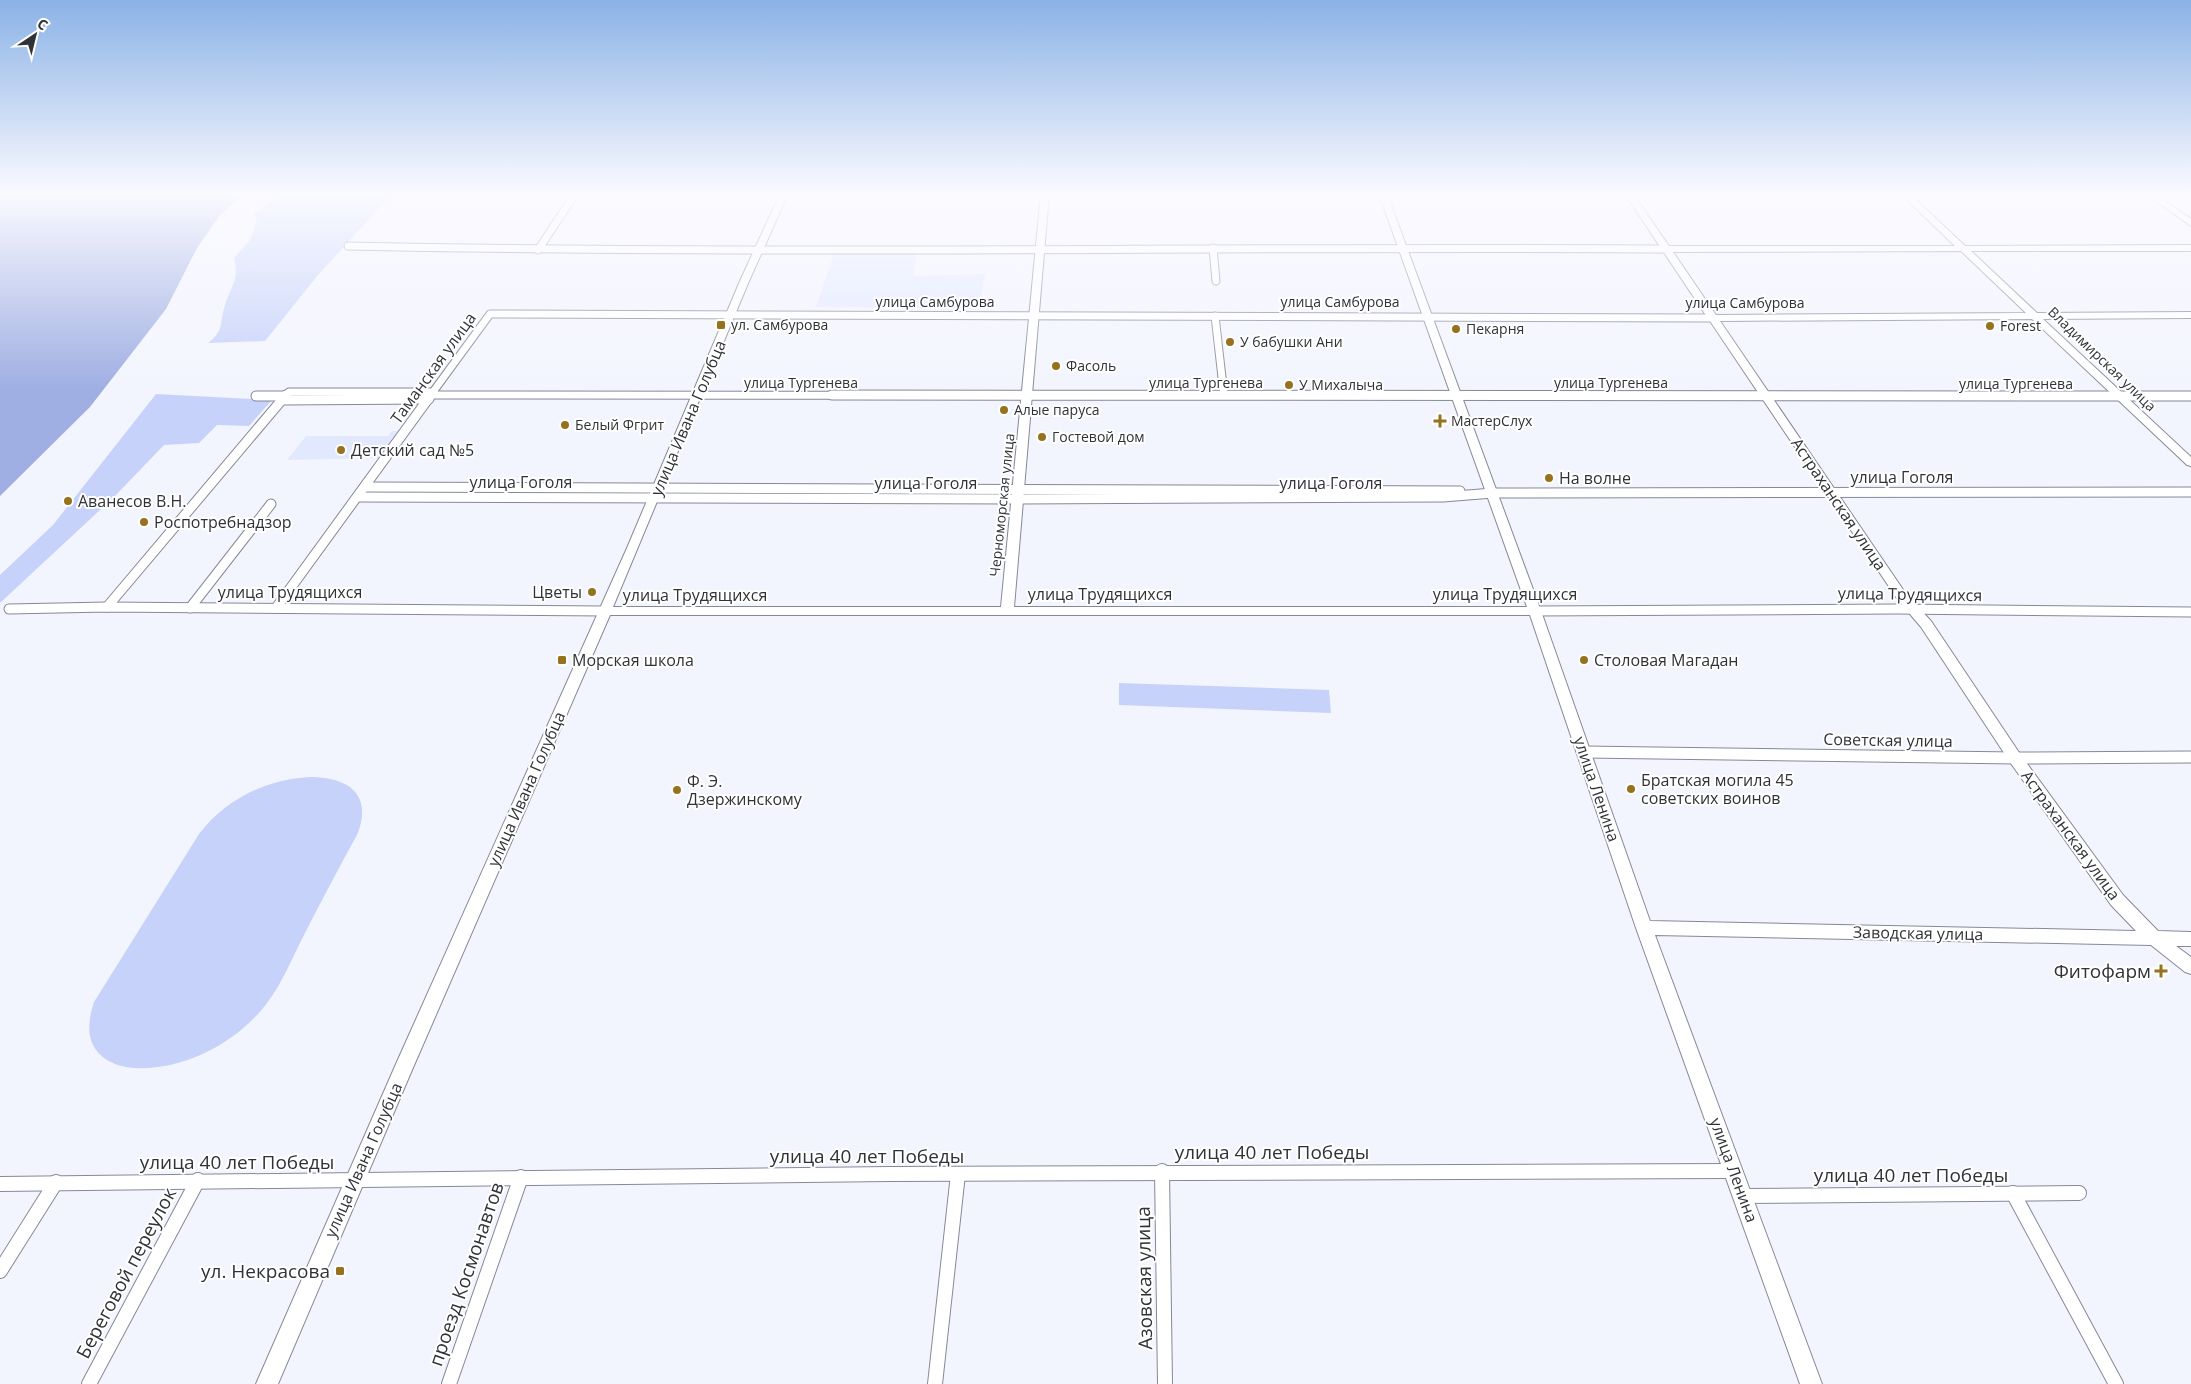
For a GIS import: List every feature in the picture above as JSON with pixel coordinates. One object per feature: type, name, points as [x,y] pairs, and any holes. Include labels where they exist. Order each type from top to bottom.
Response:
[{"type":"street","name":"улица Ивана Голубца","points":[[267,1384],[354,1180],[657,494],[696,395],[732,316],[754,259]]},
{"type":"street","name":"Черноморская улица","points":[[1007,610],[1039,259]]},
{"type":"street","points":[[1214,259],[1216,281]]},
{"type":"street","name":"улица Ленина","points":[[1408,259],[1585,752],[1644,928],[1812,1384]]},
{"type":"street","name":"Астраханская улица","points":[[1673,259],[1711,318],[1832,492],[1902,597],[1926,624],[2014,758],[2117,900],[2154,938],[2191,967]]},
{"type":"street","name":"Владимирская улица","points":[[1974,259],[2191,463]]},
{"type":"street","name":"улица Самбурова","points":[[490,314],[1711,318],[2191,316]]},
{"type":"street","name":"Таманская улица","points":[[276,608],[490,314]]},
{"type":"street","points":[[1215,316],[1224,395]]},
{"type":"street","name":"улица Тургенева","points":[[256,396],[2191,396]]},
{"type":"street","points":[[106,607],[285,396]]},
{"type":"street","name":"улица Гоголя","points":[[365,487],[657,494]]},
{"type":"street","name":"улица Гоголя","points":[[358,497],[657,494],[1443,497],[1493,493],[2191,492]]},
{"type":"street","points":[[190,608],[272,504]]},
{"type":"street","name":"улица Трудящихся","points":[[9,609],[106,607],[605,612],[1007,610],[1913,610],[2191,612]]},
{"type":"street","name":"Советская улица","points":[[1585,752],[2014,758],[2191,757]]},
{"type":"street","name":"Заводская улица","points":[[1644,928],[2191,939]]},
{"type":"street","name":"улица 40 лет Победы","points":[[0,1184],[198,1180],[1162,1171],[1734,1171]]},
{"type":"street","name":"Азовская улица","points":[[1162,1171],[1165,1384]]},
{"type":"street","points":[[935,1384],[958,1174]]},
{"type":"street","name":"проезд Космонавтов","points":[[450,1384],[520,1177]]},
{"type":"street","name":"Береговой переулок","points":[[89,1384],[198,1180]]},
{"type":"street","points":[[0,1271],[56,1182]]},
{"type":"street","points":[[2013,1193],[2116,1384]]},
{"type":"street","name":"улица 40 лет Победы","points":[[1743,1196],[2078,1193]]},
{"type":"shaded area","points":[[0,259],[192,259],[166,309],[90,407],[0,496]]},
{"type":"shaded area","points":[[234,259],[333,259],[265,341],[208,343],[217,334],[221,326],[223,311],[234,282],[236,266]]},
{"type":"shaded area","points":[[832,259],[916,259],[913,276],[985,274],[979,309],[816,307]]},
{"type":"shaded area","points":[[156,394],[272,400],[249,426],[217,425],[199,443],[164,445],[114,497],[0,603],[0,575],[53,525]]},
{"type":"shaded area","name":"Детский сад №5","points":[[392,431],[400,431],[380,458],[287,460],[306,436],[388,436]]},
{"type":"shaded area","points":[[383,489],[638,491],[636,496],[379,495]]},
{"type":"shaded area","points":[[674,491],[990,491],[990,496],[672,497]]},
{"type":"shaded area","points":[[1119,683],[1329,690],[1331,713],[1119,705]]},
{"type":"shaded area","points":[[309,777],[335,780],[354,790],[362,808],[361,820],[357,835],[273,995],[258,1014],[236,1034],[224,1043],[198,1056],[170,1065],[146,1068],[121,1066],[107,1060],[91,1041],[89,1026],[94,1002],[199,834],[221,811],[234,801],[277,782]]},
{"type":"place","name":"ул. Самбурова","points":[[721,325]]},
{"type":"place","name":"Forest","points":[[1990,326]]},
{"type":"place","name":"Пекарня","points":[[1456,329]]},
{"type":"place","name":"У бабушки Ани","points":[[1230,342]]},
{"type":"place","name":"Фасоль","points":[[1056,366]]},
{"type":"place","name":"У Михалыча","points":[[1289,385]]},
{"type":"place","name":"Алые паруса","points":[[1004,410]]},
{"type":"place","name":"МастерСлух","points":[[1440,421]]},
{"type":"place","name":"Белый Фгрит","points":[[565,425]]},
{"type":"place","name":"Гостевой дом","points":[[1042,437]]},
{"type":"place","name":"Детский сад №5","points":[[341,450]]},
{"type":"place","name":"На волне","points":[[1549,478]]},
{"type":"place","name":"Аванесов В.Н.","points":[[68,501]]},
{"type":"place","name":"Роспотребнадзор","points":[[144,522]]},
{"type":"place","name":"Цветы","points":[[592,592]]},
{"type":"place","name":"Морская школа","points":[[562,660]]},
{"type":"place","name":"Столовая Магадан","points":[[1584,660]]},
{"type":"place","name":"Братская могила 45 советских воинов","points":[[1631,789]]},
{"type":"place","name":"Ф. Э. Дзержинскому","points":[[677,790]]},
{"type":"place","name":"Фитофарм","points":[[2161,971]]},
{"type":"place","name":"ул. Некрасова","points":[[340,1271]]}]
